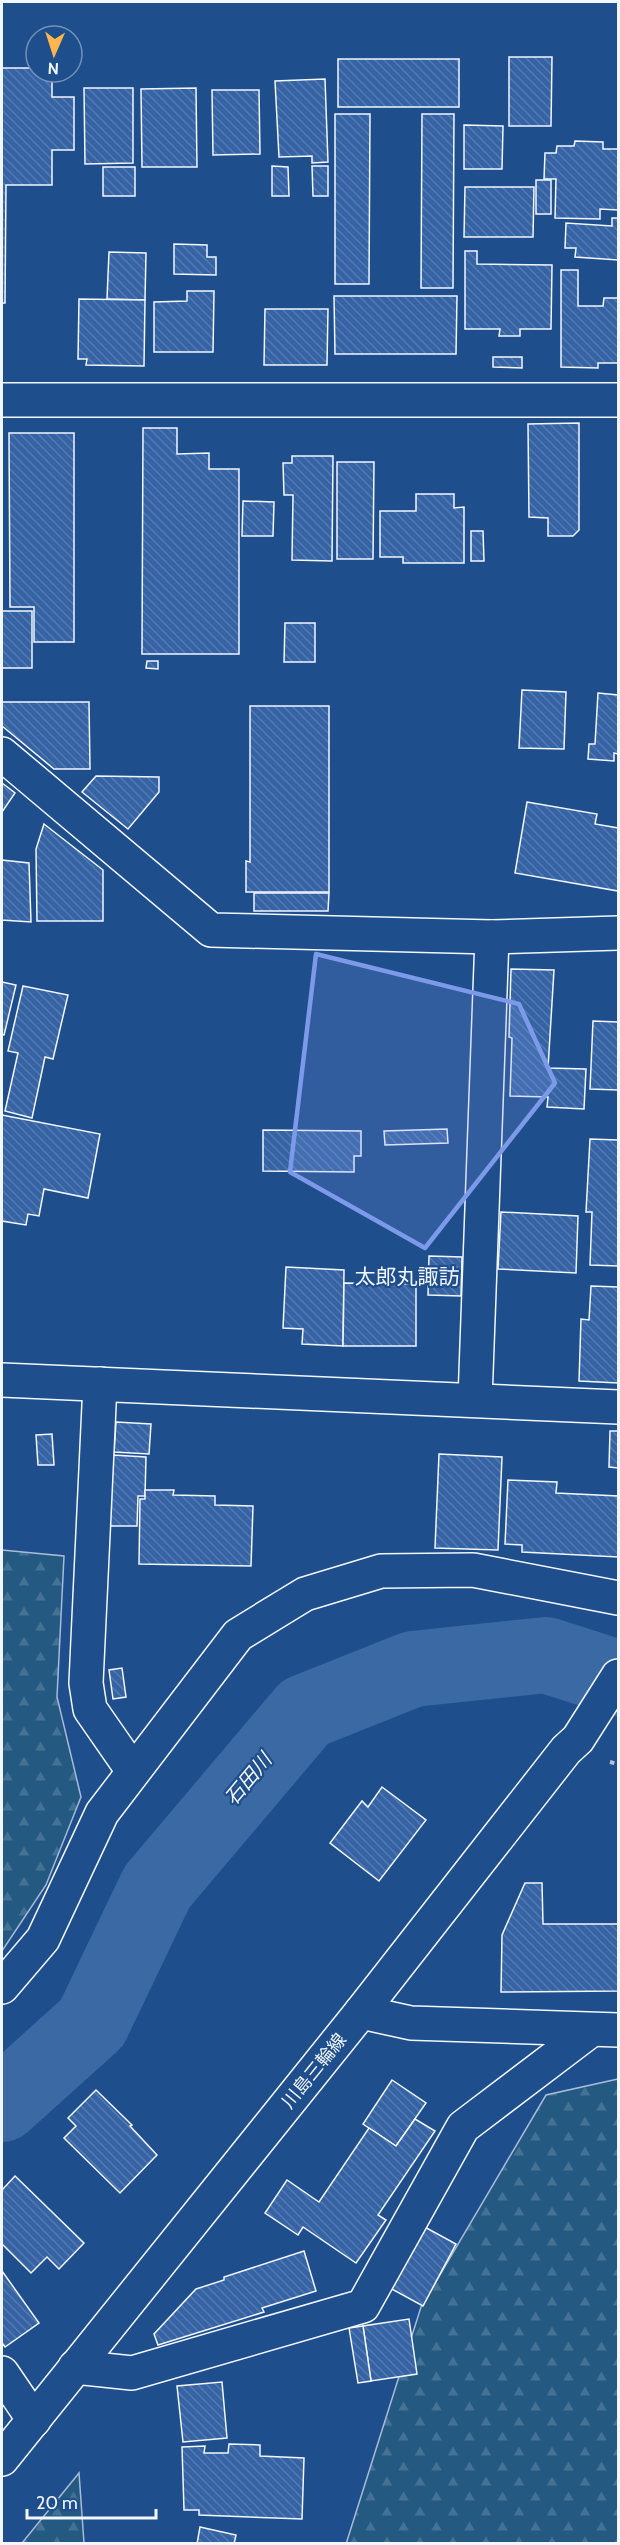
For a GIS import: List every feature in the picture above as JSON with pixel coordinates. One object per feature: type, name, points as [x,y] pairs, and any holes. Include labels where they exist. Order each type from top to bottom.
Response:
[{"type":"street","points":[[2,400],[618,400]]},
{"type":"street","points":[[2,754],[211,930],[492,937],[618,933]]},
{"type":"street","points":[[475,1400],[492,937]]},
{"type":"street","points":[[2,1380],[618,1407]]},
{"type":"street","points":[[100,1384],[86,1683],[90,1709],[133,1771]]},
{"type":"street","points":[[2,1987],[43,1939],[102,1813],[238,1635],[305,1594],[381,1571],[473,1570],[618,1598]]},
{"type":"street","name":"川島三輪線","points":[[2,2459],[361,2012],[566,1750],[578,1739],[618,1676]]},
{"type":"street","points":[[361,2012],[411,2023],[605,2030]]},
{"type":"street","points":[[75,2367],[132,2373],[363,2306],[464,2127],[605,2030]]},
{"type":"street","points":[[2,2373],[34,2420]]},
{"type":"highlighted area","points":[[316,954],[519,1004],[555,1083],[425,1248],[290,1172]]},
{"type":"green space","points":[[2,1550],[64,1556],[57,1697],[81,1797],[46,1885],[2,1951]]},
{"type":"green space","points":[[618,2079],[618,2543],[346,2544],[421,2307],[546,2095]]},
{"type":"green space","points":[[79,2473],[84,2543],[22,2543]]},
{"type":"building","points":[[509,57],[552,57],[551,126],[509,126]]},
{"type":"building","points":[[338,59],[459,59],[459,107],[338,107]]},
{"type":"building","points":[[2,68],[24,68],[24,84],[52,84],[52,97],[74,97],[74,150],[52,150],[52,185],[6,185],[5,303],[2,303]]},
{"type":"building","points":[[325,79],[328,162],[312,163],[312,156],[279,157],[275,81]]},
{"type":"building","points":[[84,88],[133,88],[133,163],[85,164]]},
{"type":"building","points":[[196,88],[197,167],[142,167],[141,89]]},
{"type":"building","points":[[212,90],[259,90],[260,154],[213,155]]},
{"type":"building","points":[[335,114],[370,114],[369,284],[335,284]]},
{"type":"building","points":[[422,114],[454,114],[453,288],[421,288]]},
{"type":"building","points":[[464,125],[503,126],[502,169],[464,169]]},
{"type":"building","points":[[575,141],[603,142],[603,149],[618,149],[618,210],[600,209],[600,219],[555,218],[556,179],[544,179],[545,153],[556,153],[557,146],[574,146]]},
{"type":"building","points":[[272,166],[288,167],[289,196],[272,196]]},
{"type":"building","points":[[312,166],[328,166],[328,196],[313,196]]},
{"type":"building","points":[[103,167],[135,167],[135,196],[103,196]]},
{"type":"building","points":[[536,180],[551,180],[551,214],[536,214]]},
{"type":"building","points":[[465,187],[534,187],[533,237],[464,237]]},
{"type":"building","points":[[612,218],[618,218],[618,260],[575,257],[576,248],[565,248],[566,223],[612,226]]},
{"type":"building","points":[[174,244],[207,245],[207,257],[216,257],[216,275],[174,274]]},
{"type":"building","points":[[465,251],[477,251],[477,264],[552,265],[551,329],[520,329],[520,336],[499,336],[500,329],[465,329]]},
{"type":"building","points":[[109,252],[146,253],[145,300],[107,299]]},
{"type":"building","points":[[561,270],[578,270],[578,306],[603,306],[604,298],[618,298],[618,363],[598,363],[598,368],[561,367]]},
{"type":"building","points":[[187,291],[214,291],[213,352],[154,352],[154,302],[187,301]]},
{"type":"building","points":[[334,296],[457,296],[456,354],[335,354]]},
{"type":"building","points":[[79,299],[145,300],[144,366],[86,365],[87,359],[78,359]]},
{"type":"building","points":[[265,309],[328,309],[327,365],[264,365]]},
{"type":"building","points":[[493,357],[522,357],[522,368],[493,367]]},
{"type":"building","points":[[579,423],[579,530],[573,536],[548,536],[548,518],[529,517],[528,424]]},
{"type":"building","points":[[143,428],[177,428],[177,454],[209,453],[209,469],[239,469],[239,654],[142,654]]},
{"type":"building","points":[[9,433],[74,433],[74,642],[34,642],[34,607],[10,607]]},
{"type":"building","points":[[292,456],[333,456],[332,561],[292,560],[293,495],[284,495],[283,463],[292,463]]},
{"type":"building","points":[[337,462],[374,462],[373,559],[337,559]]},
{"type":"building","points":[[416,494],[454,494],[454,508],[464,507],[464,563],[403,563],[403,557],[380,557],[380,511],[416,511]]},
{"type":"building","points":[[243,501],[274,502],[273,536],[242,536]]},
{"type":"building","points":[[471,531],[483,531],[484,561],[471,561]]},
{"type":"building","points":[[2,611],[32,611],[32,668],[2,668]]},
{"type":"building","points":[[285,623],[315,623],[315,662],[284,662]]},
{"type":"building","points":[[147,661],[158,661],[158,669],[146,668]]},
{"type":"building","points":[[522,690],[566,692],[564,749],[519,748]]},
{"type":"building","points":[[598,693],[618,695],[618,754],[614,753],[614,761],[588,759],[589,744],[595,744]]},
{"type":"building","points":[[2,702],[89,702],[90,769],[54,769],[2,726]]},
{"type":"building","points":[[250,706],[329,706],[329,892],[246,892],[246,861],[250,862]]},
{"type":"building","points":[[96,776],[159,777],[159,792],[128,829],[82,792]]},
{"type":"building","points":[[2,783],[15,793],[2,812]]},
{"type":"building","points":[[527,802],[597,814],[595,824],[618,828],[618,891],[515,873]]},
{"type":"building","points":[[44,824],[103,870],[103,921],[37,921],[36,849]]},
{"type":"building","points":[[2,860],[29,863],[31,922],[2,920]]},
{"type":"building","points":[[254,893],[329,893],[328,911],[254,911]]},
{"type":"building","points":[[511,969],[554,970],[548,1068],[586,1069],[584,1109],[547,1107],[548,1097],[510,1096]]},
{"type":"building","points":[[2,982],[16,985],[4,1035],[2,1035]]},
{"type":"building","points":[[23,986],[68,995],[53,1059],[45,1057],[32,1118],[5,1111],[18,1053],[8,1051]]},
{"type":"building","points":[[593,1021],[618,1022],[618,1090],[590,1089]]},
{"type":"building","points":[[2,1115],[100,1134],[88,1198],[44,1189],[39,1216],[28,1214],[26,1225],[2,1221]]},
{"type":"building","points":[[447,1129],[448,1143],[385,1145],[384,1131]]},
{"type":"building","points":[[263,1130],[361,1131],[361,1156],[354,1156],[354,1172],[263,1171]]},
{"type":"building","points":[[590,1139],[618,1140],[618,1266],[590,1265],[592,1212],[586,1212]]},
{"type":"building","points":[[501,1212],[578,1216],[576,1273],[498,1269]]},
{"type":"building","points":[[429,1256],[462,1257],[461,1296],[428,1295]]},
{"type":"building","points":[[286,1267],[344,1270],[343,1346],[302,1344],[303,1329],[283,1328]]},
{"type":"building","points":[[344,1283],[416,1284],[416,1346],[343,1346]]},
{"type":"building","points":[[591,1286],[618,1287],[618,1383],[579,1381],[581,1319],[589,1320]]},
{"type":"building","points":[[116,1422],[151,1424],[149,1454],[114,1452]]},
{"type":"building","points":[[610,1431],[618,1431],[618,1468],[609,1467]]},
{"type":"building","points":[[52,1434],[54,1465],[38,1465],[36,1435]]},
{"type":"building","points":[[439,1454],[502,1457],[498,1550],[435,1548]]},
{"type":"building","points":[[112,1455],[146,1457],[145,1496],[138,1496],[137,1526],[110,1526]]},
{"type":"building","points":[[508,1480],[557,1482],[556,1493],[618,1496],[618,1557],[522,1552],[522,1545],[505,1544]]},
{"type":"building","points":[[145,1490],[174,1490],[173,1495],[215,1496],[215,1505],[253,1506],[251,1566],[139,1564],[140,1499],[145,1499]]},
{"type":"building","points":[[122,1668],[126,1697],[113,1699],[109,1670]]},
{"type":"building","points":[[382,1787],[426,1820],[379,1881],[330,1843],[362,1801],[368,1807]]},
{"type":"building","points":[[525,1883],[542,1883],[543,1924],[618,1924],[618,1991],[501,1992],[502,1935]]},
{"type":"building","points":[[392,2080],[426,2103],[396,2146],[363,2124]]},
{"type":"building","points":[[96,2090],[132,2125],[130,2126],[157,2155],[120,2193],[64,2138],[76,2126],[68,2118]]},
{"type":"building","points":[[415,2119],[435,2131],[378,2215],[386,2220],[356,2263],[303,2227],[298,2235],[265,2213],[287,2180],[319,2202],[369,2128],[396,2146]]},
{"type":"building","points":[[15,2176],[84,2243],[59,2269],[47,2257],[31,2273],[2,2244],[2,2190]]},
{"type":"building","points":[[421,2225],[456,2244],[423,2306],[388,2287]]},
{"type":"building","points":[[304,2251],[316,2291],[262,2308],[264,2312],[158,2345],[154,2334],[196,2289],[224,2280],[224,2277]]},
{"type":"building","points":[[2,2271],[39,2323],[5,2347],[2,2343]]},
{"type":"building","points":[[409,2319],[417,2374],[371,2381],[363,2326]]},
{"type":"building","points":[[363,2326],[371,2381],[358,2383],[349,2328]]},
{"type":"building","points":[[222,2382],[227,2438],[183,2442],[177,2386]]},
{"type":"building","points":[[229,2444],[260,2445],[260,2456],[304,2458],[302,2519],[199,2515],[199,2510],[184,2510],[182,2447],[205,2446],[204,2453],[228,2453]]},
{"type":"building","points":[[200,2527],[236,2535],[234,2544],[197,2544]]},
{"type":"waterway","name":"石田川","points":[[2,2104],[92,2023],[157,1887],[305,1712],[413,1669],[546,1655],[618,1678]]},
{"type":"district","name":"太郎丸諏訪","points":[[407,1277]]}]
